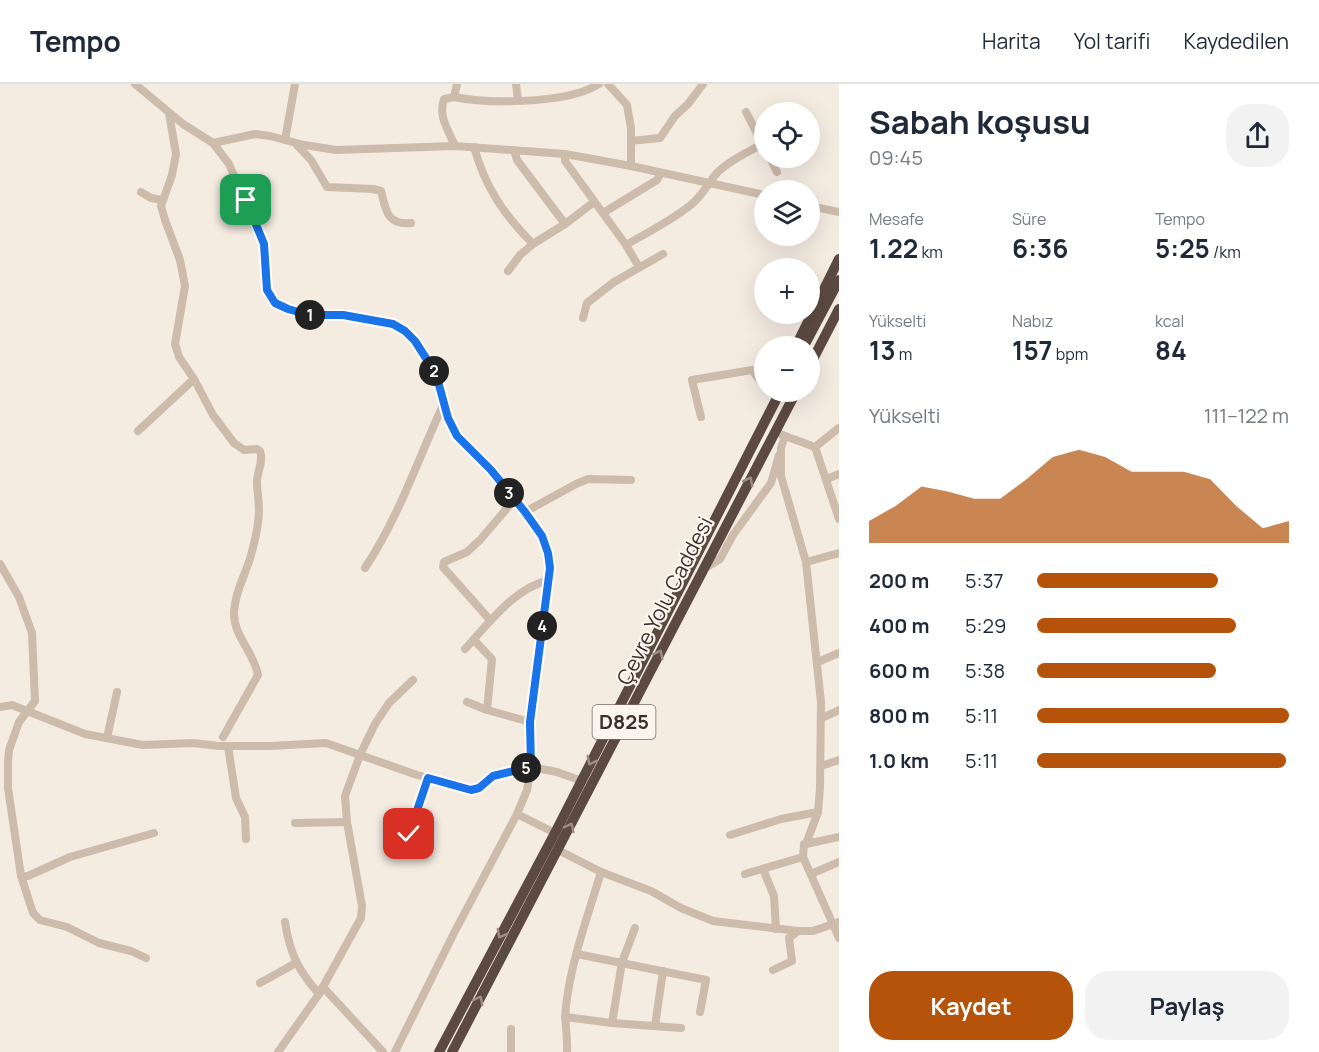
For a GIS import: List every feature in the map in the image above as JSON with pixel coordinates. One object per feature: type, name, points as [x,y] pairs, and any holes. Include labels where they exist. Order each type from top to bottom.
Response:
[{"type":"highway","points":[[801,336],[839,259]]},
{"type":"highway","points":[[809,336],[839,280]]},
{"type":"highway","points":[[820,346],[839,309]]},
{"type":"highway","points":[[820,358],[839,324]]},
{"type":"highway","name":"Çevre Yolu Caddesi","points":[[439,1052],[582,781],[772,402]]},
{"type":"highway","name":"Çevre Yolu Caddesi","points":[[452,1052],[703,569],[780,434],[794,402]]},
{"type":"street","points":[[135,84],[195,133],[213,143],[236,176],[261,234],[264,244],[267,290],[275,303],[309,315],[343,315],[393,324],[415,341],[436,374],[448,418],[457,436],[491,470],[525,512],[542,536],[548,553],[549,580],[530,722],[531,767],[527,790],[517,814],[395,1052]]},
{"type":"street","points":[[285,140],[295,84]]},
{"type":"street","points":[[454,96],[457,84]]},
{"type":"street","points":[[516,84],[518,100]]},
{"type":"street","points":[[455,146],[441,118],[444,99],[454,96],[492,102],[518,100],[577,94],[599,84]]},
{"type":"street","points":[[608,84],[627,105],[631,166]]},
{"type":"street","points":[[631,141],[660,138],[675,116],[688,104],[703,84]]},
{"type":"street","points":[[746,112],[754,127]]},
{"type":"street","points":[[169,113],[176,154],[172,175],[162,200],[165,220],[180,260],[185,286],[175,344],[179,357],[194,379],[213,415],[234,443],[244,450],[260,451],[262,458],[256,480],[259,512],[256,534],[251,556],[236,595],[234,613],[236,627],[256,665],[258,675],[223,737]]},
{"type":"street","points":[[213,143],[255,134],[336,150],[455,146],[565,154],[754,193]]},
{"type":"street","points":[[295,143],[311,160],[327,187],[381,191],[386,211],[391,219],[400,224],[411,223]]},
{"type":"street","points":[[474,147],[483,177],[512,223],[533,244]]},
{"type":"street","points":[[514,150],[517,160],[565,224]]},
{"type":"street","points":[[626,245],[682,211],[695,201],[711,184],[715,175],[728,164],[754,151]]},
{"type":"street","points":[[565,154],[565,161],[626,245],[639,267]]},
{"type":"street","points":[[775,168],[777,172]]},
{"type":"street","points":[[603,213],[657,180],[661,173]]},
{"type":"street","points":[[141,192],[151,198],[162,200]]},
{"type":"street","points":[[508,271],[520,255],[533,244],[594,202]]},
{"type":"street","points":[[820,208],[839,213]]},
{"type":"street","points":[[583,318],[587,303],[614,282],[663,254]]},
{"type":"street","points":[[701,417],[692,380],[752,370],[754,373]]},
{"type":"street","points":[[138,431],[194,379]]},
{"type":"street","points":[[365,568],[380,546],[401,505],[444,403]]},
{"type":"street","points":[[815,447],[839,428]]},
{"type":"street","points":[[839,519],[815,447],[780,434],[781,476],[806,562],[822,718],[818,812],[806,844],[804,844],[803,857],[836,923],[839,938]]},
{"type":"street","points":[[703,569],[720,559],[733,535],[771,483],[781,448]]},
{"type":"street","points":[[827,479],[839,474]]},
{"type":"street","points":[[525,512],[588,479],[631,480]]},
{"type":"street","points":[[490,620],[442,567],[444,562],[467,552],[480,540],[514,500]]},
{"type":"street","points":[[806,562],[839,554]]},
{"type":"street","points":[[0,564],[19,597],[32,633],[35,701],[19,722],[9,750],[8,788],[21,876],[33,913],[40,920],[67,927],[99,943],[131,951],[146,958]]},
{"type":"street","points":[[465,649],[490,620],[521,593],[549,580]]},
{"type":"street","points":[[474,640],[492,659],[487,710]]},
{"type":"street","points":[[818,662],[839,653]]},
{"type":"street","points":[[278,1052],[321,991],[362,913],[346,822],[345,796],[360,755],[375,724],[390,702],[413,680]]},
{"type":"street","points":[[107,738],[117,692]]},
{"type":"street","points":[[467,702],[530,722]]},
{"type":"street","points":[[0,707],[12,705],[85,734],[143,745],[194,742],[228,746],[326,743],[428,778],[471,790],[479,788],[493,776],[531,767],[557,772],[582,781]]},
{"type":"street","points":[[822,718],[839,710]]},
{"type":"street","points":[[228,746],[236,798],[245,817],[246,839]]},
{"type":"street","points":[[821,766],[839,760]]},
{"type":"street","points":[[405,845],[428,778]]},
{"type":"street","points":[[730,835],[781,819],[818,812]]},
{"type":"street","points":[[517,814],[555,832]]},
{"type":"street","points":[[295,823],[346,822]]},
{"type":"street","points":[[21,876],[28,876],[70,857],[154,833]]},
{"type":"street","points":[[806,844],[839,837]]},
{"type":"street","points":[[558,850],[601,872],[651,891],[700,917],[798,931],[813,931],[836,923]]},
{"type":"street","points":[[745,874],[803,857]]},
{"type":"street","points":[[811,874],[839,862]]},
{"type":"street","points":[[763,869],[774,896],[776,929]]},
{"type":"street","points":[[567,1052],[565,1017],[567,996],[601,872]]},
{"type":"street","points":[[285,922],[288,943],[303,975],[382,1052]]},
{"type":"street","points":[[612,1023],[622,962],[635,928]]},
{"type":"street","points":[[773,970],[792,962],[789,938],[798,931]]},
{"type":"street","points":[[577,954],[706,980],[700,1012]]},
{"type":"street","points":[[260,983],[296,963]]},
{"type":"street","points":[[655,1026],[663,971]]},
{"type":"street","points":[[565,1017],[681,1028]]},
{"type":"street","points":[[511,1029],[511,1052]]},
{"type":"route","points":[[246,200],[264,244],[267,290],[275,303],[309,315],[343,315],[374,320],[393,324],[405,331],[415,341],[436,374],[448,418],[457,436],[464,445],[478,455],[525,512],[542,536],[548,553],[550,568],[530,722],[531,767],[493,776],[479,788],[471,790],[428,778],[409,834]]}]
